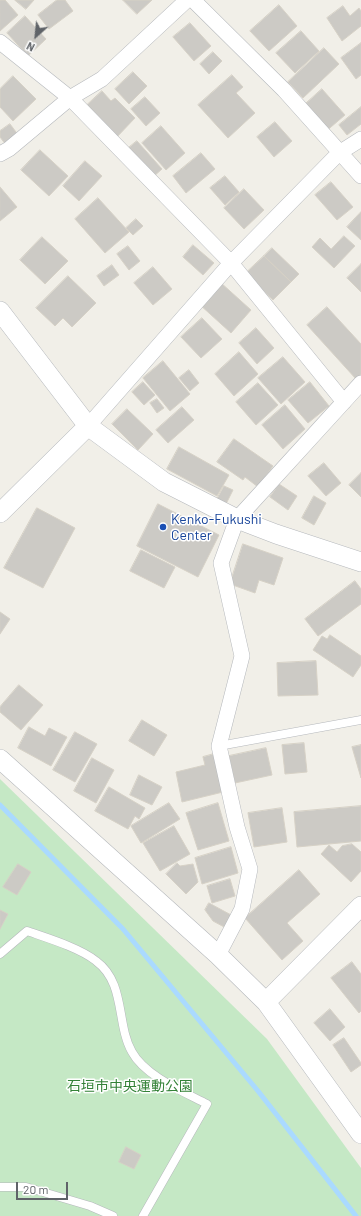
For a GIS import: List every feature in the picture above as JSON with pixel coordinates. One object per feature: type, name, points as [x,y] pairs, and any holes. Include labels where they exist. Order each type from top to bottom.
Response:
[{"type":"street","points":[[0,154],[9,149],[70,98],[102,79],[187,0]]},
{"type":"street","points":[[193,0],[284,90],[361,176]]},
{"type":"street","points":[[0,42],[70,98],[231,263],[344,402]]},
{"type":"street","points":[[0,513],[88,426],[231,263],[339,153],[361,139]]},
{"type":"street","points":[[0,311],[88,426],[164,482],[237,519],[276,534],[361,562]]},
{"type":"street","points":[[218,954],[242,909],[250,868],[237,828],[219,746],[242,656],[221,563],[237,519],[361,383]]},
{"type":"street","points":[[0,759],[218,954],[266,1002],[361,1134]]},
{"type":"street","points":[[266,1002],[361,906]]},
{"type":"lane","points":[[219,746],[361,720]]},
{"type":"lane","points":[[0,954],[27,931],[66,946],[96,961],[110,976],[118,996],[125,1037],[133,1054],[152,1073],[207,1104],[143,1216]]},
{"type":"lane","points":[[0,1187],[26,1187],[90,1206],[113,1216]]},
{"type":"green space","name":"石垣市中央運動公園","points":[[0,779],[267,1039],[361,1168],[361,1216],[0,1216]]},
{"type":"building","points":[[0,0],[5,0],[18,15],[0,31]]},
{"type":"building","points":[[15,0],[34,0],[26,9]]},
{"type":"building","points":[[57,0],[65,0],[73,11],[49,29],[38,15]]},
{"type":"building","points":[[123,0],[152,0],[137,14]]},
{"type":"building","points":[[279,5],[297,26],[269,51],[250,31]]},
{"type":"building","points":[[343,6],[350,16],[359,8],[361,11],[361,26],[342,41],[327,18]]},
{"type":"building","points":[[25,16],[46,39],[28,56],[7,33]]},
{"type":"building","points":[[190,23],[211,46],[194,61],[173,37]]},
{"type":"building","points":[[301,31],[319,51],[295,73],[276,53]]},
{"type":"building","points":[[361,43],[361,75],[356,79],[341,58]]},
{"type":"building","points":[[324,48],[339,64],[303,98],[288,82]]},
{"type":"building","points":[[213,52],[222,61],[209,74],[200,64]]},
{"type":"building","points":[[133,72],[147,86],[129,104],[115,89]]},
{"type":"building","points":[[232,75],[243,87],[236,93],[255,113],[228,138],[198,105]]},
{"type":"building","points":[[13,76],[36,99],[13,121],[0,107],[0,89]]},
{"type":"building","points":[[322,89],[345,115],[324,133],[301,108]]},
{"type":"building","points":[[102,91],[111,101],[115,98],[135,118],[115,139],[85,107]]},
{"type":"building","points":[[145,97],[160,113],[146,126],[131,109]]},
{"type":"building","points":[[361,107],[361,124],[347,135],[339,125]]},
{"type":"building","points":[[275,122],[292,141],[274,157],[257,137]]},
{"type":"building","points":[[10,124],[19,136],[6,145],[0,137],[0,131]]},
{"type":"building","points":[[161,126],[185,153],[166,170],[142,143]]},
{"type":"building","points":[[137,141],[162,169],[152,178],[126,150]]},
{"type":"building","points":[[40,150],[68,176],[49,196],[21,170]]},
{"type":"building","points":[[201,153],[215,169],[186,193],[173,176]]},
{"type":"building","points":[[85,161],[102,176],[79,201],[63,186]]},
{"type":"building","points":[[225,176],[239,192],[225,205],[210,188]]},
{"type":"building","points":[[331,182],[353,207],[337,220],[315,195]]},
{"type":"building","points":[[0,187],[17,207],[0,221]]},
{"type":"building","points":[[244,189],[264,210],[244,229],[224,208]]},
{"type":"building","points":[[98,198],[129,232],[105,253],[75,219]]},
{"type":"building","points":[[361,212],[361,240],[347,227]]},
{"type":"building","points":[[136,219],[143,226],[133,235],[126,228]]},
{"type":"building","points":[[344,236],[355,246],[334,268],[312,247],[320,238],[331,249]]},
{"type":"building","points":[[42,237],[68,261],[45,284],[20,260]]},
{"type":"building","points":[[193,245],[214,263],[203,275],[183,257]]},
{"type":"building","points":[[128,246],[140,261],[129,270],[117,254]]},
{"type":"building","points":[[272,248],[299,274],[291,282],[264,256]]},
{"type":"building","points":[[264,256],[291,282],[273,300],[245,274]]},
{"type":"building","points":[[361,264],[361,292],[347,278]]},
{"type":"building","points":[[112,265],[119,275],[104,286],[97,276]]},
{"type":"building","points":[[153,267],[172,289],[153,305],[134,283]]},
{"type":"building","points":[[68,276],[96,303],[72,327],[63,318],[55,326],[36,308]]},
{"type":"building","points":[[220,282],[251,310],[231,333],[199,304]]},
{"type":"building","points":[[327,307],[361,344],[361,374],[356,379],[307,325]]},
{"type":"building","points":[[202,318],[222,339],[201,358],[181,337]]},
{"type":"building","points":[[256,328],[274,348],[257,364],[239,343]]},
{"type":"building","points":[[239,352],[258,374],[234,396],[215,374]]},
{"type":"building","points":[[283,357],[305,382],[281,404],[258,378]]},
{"type":"building","points":[[163,361],[190,394],[170,411],[143,378]]},
{"type":"building","points":[[189,370],[199,383],[190,391],[179,378]]},
{"type":"building","points":[[143,382],[155,395],[144,405],[132,392]]},
{"type":"building","points":[[310,382],[329,406],[308,423],[288,400]]},
{"type":"building","points":[[258,383],[278,405],[256,425],[236,402]]},
{"type":"building","points":[[157,399],[164,408],[157,413],[150,403]]},
{"type":"building","points":[[285,405],[305,429],[283,449],[262,425]]},
{"type":"building","points":[[182,407],[194,420],[168,443],[156,430]]},
{"type":"building","points":[[127,409],[153,434],[138,450],[112,424]]},
{"type":"building","points":[[234,439],[273,466],[258,487],[245,477],[243,480],[217,462]]},
{"type":"building","points":[[179,447],[229,475],[217,496],[167,469]]},
{"type":"building","points":[[324,463],[341,483],[326,496],[308,476]]},
{"type":"building","points":[[361,473],[361,497],[349,485]]},
{"type":"building","points":[[279,484],[297,496],[288,510],[270,497]]},
{"type":"building","points":[[224,486],[233,490],[225,506],[216,501]]},
{"type":"building","points":[[314,496],[326,503],[314,525],[302,518]]},
{"type":"building","points":[[158,504],[219,535],[198,577],[137,546]]},
{"type":"building","points":[[37,508],[75,528],[43,588],[4,568]]},
{"type":"building","points":[[243,544],[283,558],[274,585],[259,580],[255,593],[230,584]]},
{"type":"building","points":[[141,550],[175,567],[164,588],[130,571]]},
{"type":"building","points":[[355,581],[361,589],[361,604],[318,636],[305,619]]},
{"type":"building","points":[[0,612],[10,619],[0,634]]},
{"type":"building","points":[[330,635],[361,656],[361,665],[353,677],[313,650],[322,636],[327,639]]},
{"type":"building","points":[[316,661],[318,695],[278,696],[277,663]]},
{"type":"building","points":[[19,685],[43,705],[21,730],[0,712],[0,707]]},
{"type":"building","points":[[142,720],[167,735],[154,756],[129,741]]},
{"type":"building","points":[[29,727],[45,736],[49,728],[67,737],[51,766],[18,748]]},
{"type":"building","points":[[75,732],[97,744],[75,782],[53,770]]},
{"type":"building","points":[[304,743],[307,772],[285,774],[282,745]]},
{"type":"building","points":[[361,745],[361,778],[352,747]]},
{"type":"building","points":[[266,748],[272,775],[235,783],[229,756]]},
{"type":"building","points":[[214,754],[223,792],[182,802],[176,772],[205,765],[203,757]]},
{"type":"building","points":[[92,758],[114,770],[96,803],[74,791]]},
{"type":"building","points":[[139,775],[162,787],[152,805],[130,795]]},
{"type":"building","points":[[109,787],[145,808],[139,819],[135,816],[128,829],[95,811]]},
{"type":"building","points":[[169,803],[180,819],[141,843],[131,826]]},
{"type":"building","points":[[218,803],[229,841],[198,850],[186,813]]},
{"type":"building","points":[[361,806],[361,841],[297,847],[294,812]]},
{"type":"building","points":[[282,808],[287,842],[254,847],[248,813]]},
{"type":"building","points":[[174,826],[190,854],[160,871],[143,843]]},
{"type":"building","points":[[352,844],[361,852],[361,871],[351,882],[321,854],[329,845],[337,852],[342,846]]},
{"type":"building","points":[[231,847],[238,873],[202,884],[195,858]]},
{"type":"building","points":[[177,863],[180,866],[193,864],[198,882],[186,894],[166,874]]},
{"type":"building","points":[[18,864],[31,872],[17,895],[3,887]]},
{"type":"building","points":[[299,870],[320,894],[287,923],[303,941],[282,960],[245,918]]},
{"type":"building","points":[[230,879],[235,896],[212,903],[207,886]]},
{"type":"building","points":[[209,903],[233,916],[226,928],[213,921],[205,910]]},
{"type":"building","points":[[0,910],[8,914],[0,929]]},
{"type":"building","points":[[352,962],[361,974],[361,1011],[359,1013],[331,978]]},
{"type":"building","points":[[330,1009],[345,1027],[330,1041],[314,1023]]},
{"type":"building","points":[[344,1038],[361,1063],[361,1065],[351,1072],[333,1045]]},
{"type":"building","points":[[126,1147],[141,1155],[134,1169],[119,1162]]},
{"type":"waterway","points":[[0,805],[123,929],[258,1091],[356,1216]]},
{"type":"place","name":"Kenko-Fukushi Center","points":[[163,527]]}]
